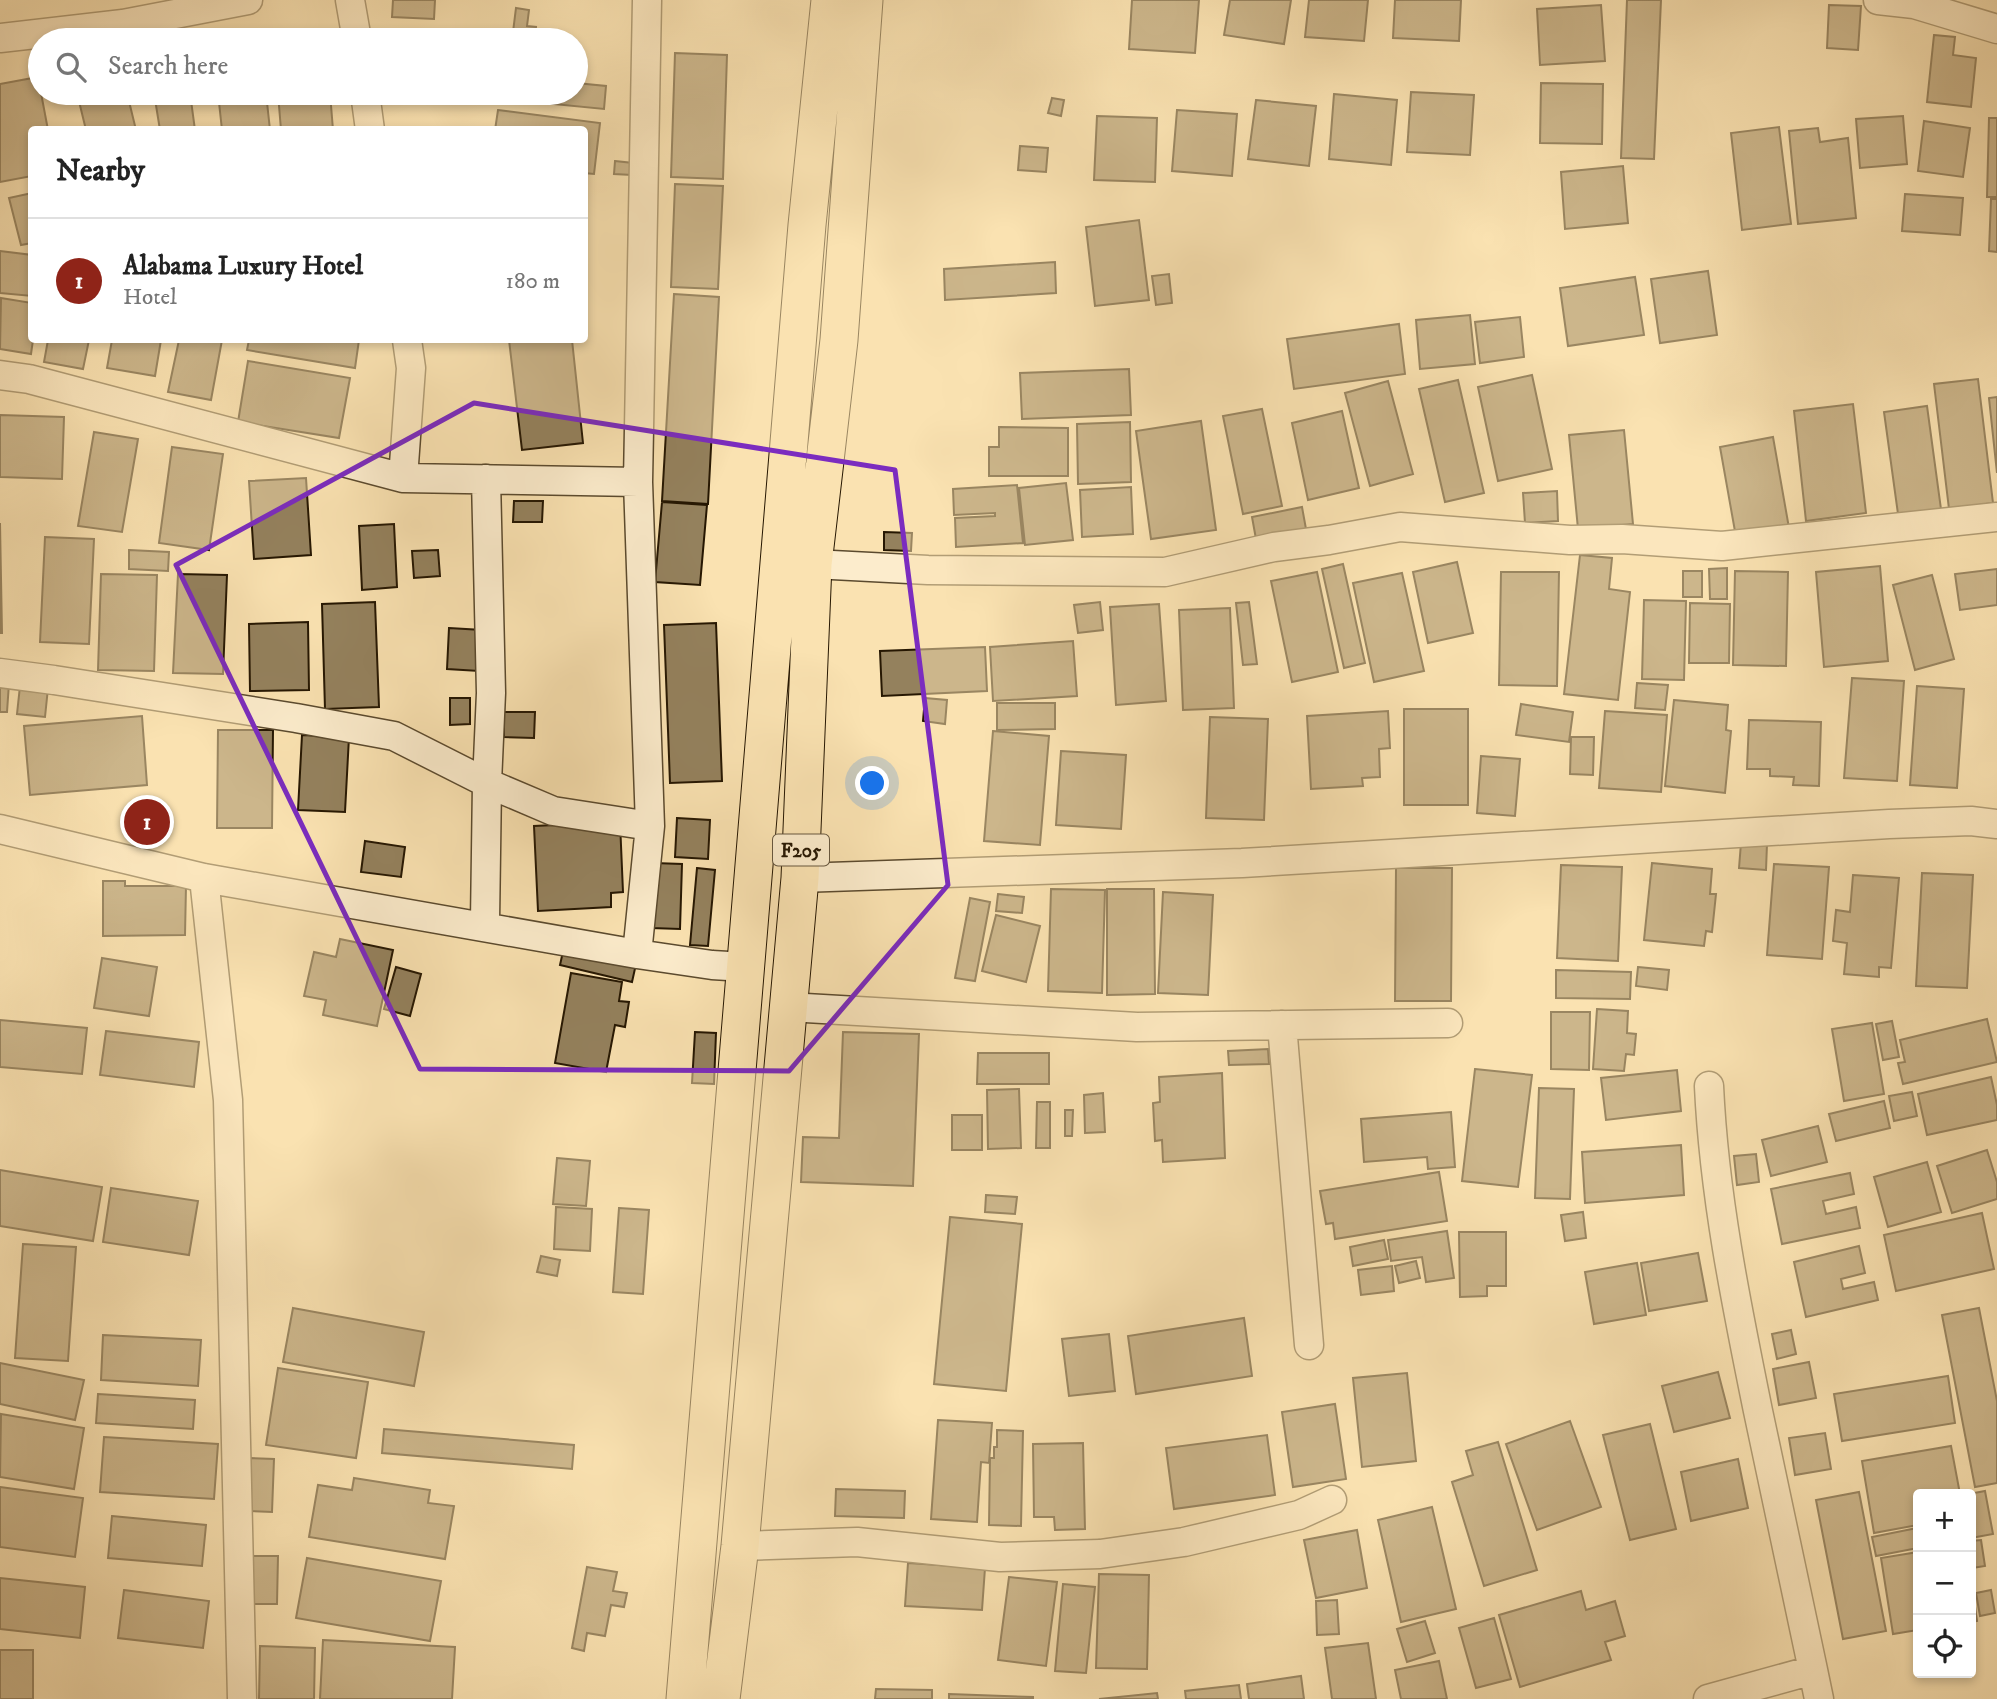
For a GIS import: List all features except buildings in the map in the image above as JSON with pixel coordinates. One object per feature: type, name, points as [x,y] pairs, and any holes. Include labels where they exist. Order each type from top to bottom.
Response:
[{"type":"main road","name":"F205","points":[[685,1699],[806,239],[831,0]]},
{"type":"main road","name":"F205","points":[[722,1699],[740,1546],[800,878],[813,564],[839,340],[864,0]]},
{"type":"street","points":[[47,28],[122,12],[248,0]]},
{"type":"street","points":[[350,0],[355,28]]},
{"type":"street","points":[[637,954],[650,826],[638,482],[647,0]]},
{"type":"street","points":[[1878,0],[1914,4],[1997,29]]},
{"type":"street","points":[[0,38],[28,32]]},
{"type":"street","points":[[367,105],[369,126]]},
{"type":"street","points":[[402,478],[411,368],[407,343]]},
{"type":"street","points":[[0,374],[29,379],[402,478],[638,482]]},
{"type":"street","points":[[485,921],[491,693],[486,479]]},
{"type":"street","points":[[813,564],[928,570],[1165,572],[1274,547],[1400,527],[1558,540],[1622,539],[1722,546],[1997,516]]},
{"type":"street","points":[[0,673],[296,718],[394,736],[487,783],[553,811],[650,826]]},
{"type":"street","points":[[800,878],[1242,863],[1889,824],[1971,821],[1997,824]]},
{"type":"street","points":[[0,829],[204,878],[637,954],[745,967]]},
{"type":"street","points":[[204,878],[228,1100],[242,1699]]},
{"type":"street","points":[[788,1007],[1137,1027],[1448,1023]]},
{"type":"street","points":[[1282,1025],[1309,1345]]},
{"type":"street","points":[[1709,1086],[1718,1198],[1748,1359],[1819,1699]]},
{"type":"street","points":[[740,1546],[857,1542],[1000,1557],[1100,1554],[1184,1542],[1299,1515],[1332,1500]]},
{"type":"street","points":[[1707,1699],[1813,1670]]},
{"type":"highlighted area","points":[[474,403],[895,470],[948,885],[789,1071],[420,1069],[176,565]]},
{"type":"place","name":"Alabama Luxury Hotel","points":[[147,822]]}]
